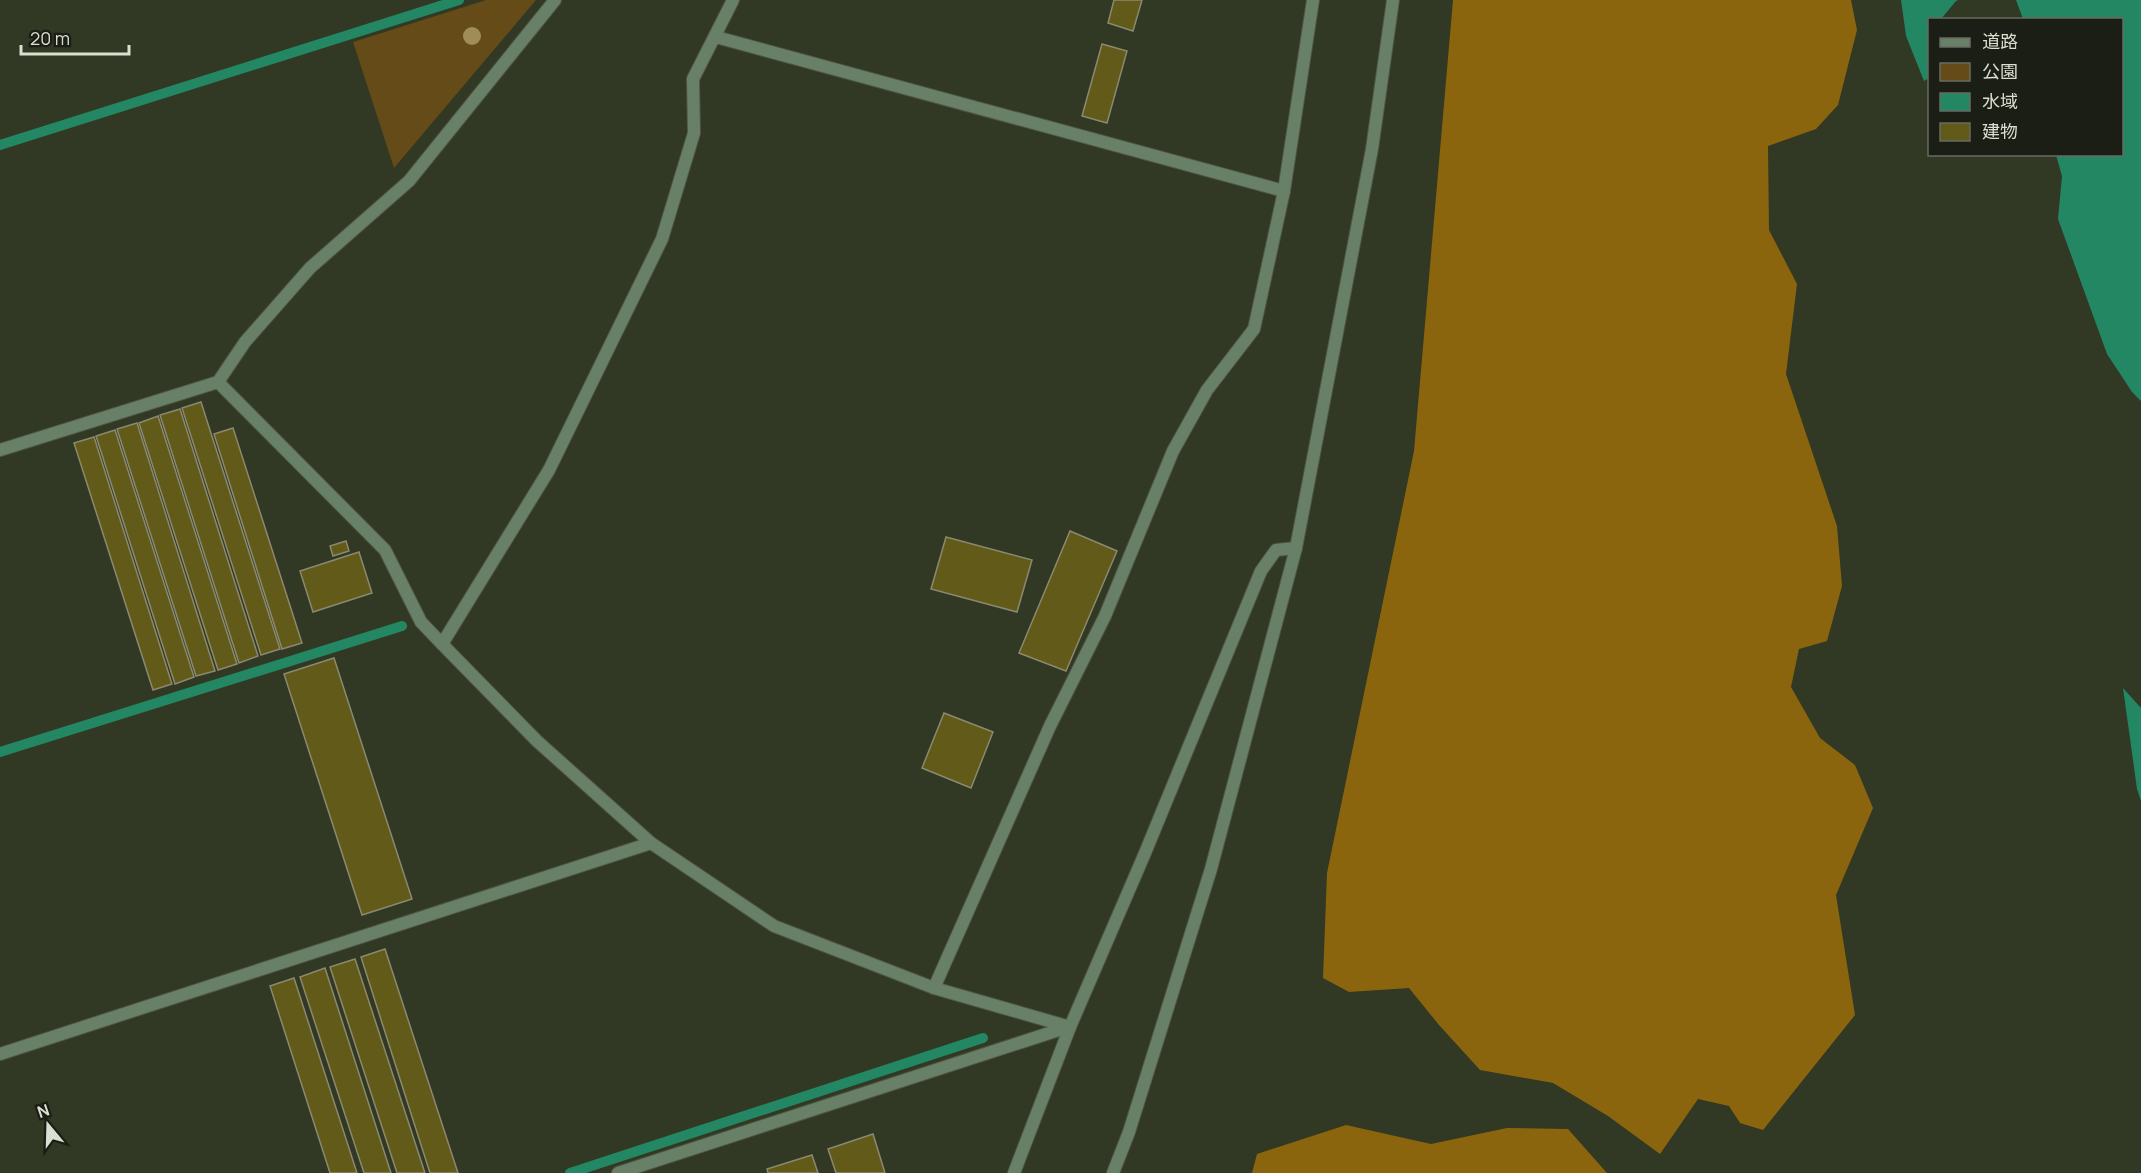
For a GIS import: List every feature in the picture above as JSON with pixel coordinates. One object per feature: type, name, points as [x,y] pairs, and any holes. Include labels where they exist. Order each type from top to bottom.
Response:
[{"type":"street","points":[[0,450],[218,382],[245,342],[310,268],[409,182],[555,0]]},
{"type":"street","points":[[442,644],[549,470],[662,238],[693,133],[693,79],[733,0]]},
{"type":"street","points":[[934,988],[1050,726],[1105,616],[1173,451],[1207,390],[1254,329],[1284,191],[1313,0]]},
{"type":"street","points":[[1113,1173],[1129,1132],[1211,869],[1296,548],[1372,149],[1394,0]]},
{"type":"street","points":[[716,37],[1284,191]]},
{"type":"street","points":[[218,382],[384,550],[421,622],[537,741],[651,843],[774,926],[934,988],[1070,1027]]},
{"type":"street","points":[[1014,1173],[1070,1027],[1145,853],[1261,571],[1276,550],[1296,548]]},
{"type":"street","points":[[0,1054],[651,843]]},
{"type":"street","points":[[618,1173],[1070,1027]]},
{"type":"green space","points":[[486,0],[536,0],[394,168],[353,42]]},
{"type":"shaded area","points":[[1453,0],[1851,0],[1857,30],[1838,105],[1816,129],[1768,146],[1769,230],[1797,284],[1786,374],[1837,526],[1842,586],[1827,641],[1799,649],[1791,687],[1820,738],[1855,765],[1873,808],[1836,895],[1855,1015],[1763,1130],[1740,1123],[1729,1106],[1698,1099],[1660,1154],[1608,1116],[1553,1083],[1480,1070],[1409,988],[1349,992],[1323,978],[1327,873],[1414,451]]},
{"type":"shaded area","points":[[1346,1125],[1431,1144],[1507,1128],[1568,1129],[1607,1173],[1252,1173],[1257,1154]]},
{"type":"water","points":[[1901,0],[1958,0],[1942,18],[1928,18],[1928,79],[1924,81],[1906,36]]},
{"type":"water","points":[[2016,0],[2141,0],[2141,401],[2132,392],[2107,354],[2058,219],[2062,176],[2056,156],[2123,156],[2123,18],[2023,18]]},
{"type":"water","points":[[2123,688],[2141,708],[2141,801],[2137,789]]},
{"type":"building","points":[[1114,0],[1142,0],[1133,31],[1108,23]]},
{"type":"building","points":[[1102,44],[1127,51],[1107,123],[1082,116]]},
{"type":"building","points":[[201,402],[280,649],[261,655],[182,408]]},
{"type":"building","points":[[180,409],[258,656],[239,663],[160,415]]},
{"type":"building","points":[[158,416],[237,664],[218,670],[139,423]]},
{"type":"building","points":[[137,423],[215,671],[196,676],[117,429]]},
{"type":"building","points":[[233,428],[302,643],[282,649],[214,434]]},
{"type":"building","points":[[115,430],[194,677],[175,684],[96,436]]},
{"type":"building","points":[[94,437],[172,684],[153,690],[74,443]]},
{"type":"building","points":[[1070,531],[1117,551],[1066,671],[1019,653]]},
{"type":"building","points":[[946,537],[1032,560],[1017,612],[931,589]]},
{"type":"building","points":[[346,541],[349,551],[333,556],[330,546]]},
{"type":"building","points":[[359,552],[372,593],[313,612],[300,571]]},
{"type":"building","points":[[334,658],[412,899],[362,915],[284,674]]},
{"type":"building","points":[[944,713],[993,732],[971,788],[922,768]]},
{"type":"building","points":[[385,949],[458,1173],[430,1173],[361,957]]},
{"type":"building","points":[[355,959],[425,1173],[397,1173],[330,967]]},
{"type":"building","points":[[325,968],[391,1173],[364,1173],[300,977]]},
{"type":"building","points":[[294,978],[357,1173],[330,1173],[270,986]]},
{"type":"building","points":[[873,1134],[885,1173],[836,1173],[828,1149]]},
{"type":"building","points":[[812,1155],[818,1173],[768,1173],[767,1169]]},
{"type":"waterway","points":[[0,145],[459,0]]},
{"type":"waterway","points":[[0,752],[402,626]]},
{"type":"waterway","points":[[570,1173],[983,1038]]}]
